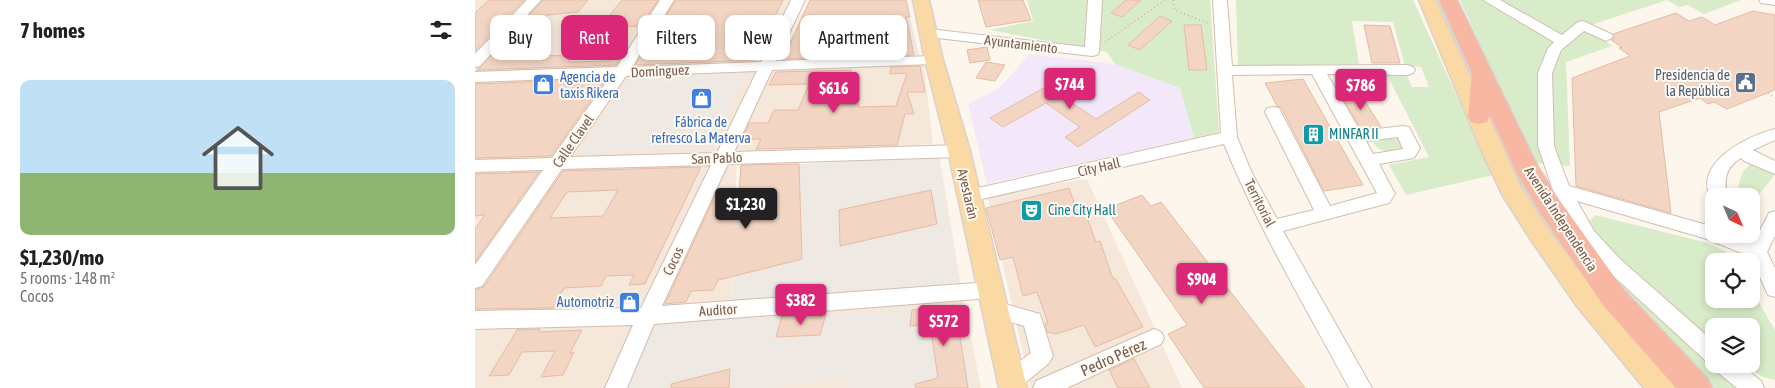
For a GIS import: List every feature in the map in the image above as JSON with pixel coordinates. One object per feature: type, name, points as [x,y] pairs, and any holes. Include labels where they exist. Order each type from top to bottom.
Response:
[{"type":"highway","name":"Avenida Independencia","points":[[1447,0],[1527,170],[1551,208],[1613,297],[1696,388]]},
{"type":"highway","points":[[1479,117],[1481,72]]},
{"type":"main road","name":"Ayestarán","points":[[921,0],[934,60],[959,151],[1012,384]]},
{"type":"main road","name":"Avenida Independencia","points":[[1427,0],[1505,176],[1539,234],[1585,298],[1661,388]]},
{"type":"street","points":[[475,63],[534,0]]},
{"type":"street","name":"Calle Clavel","points":[[475,280],[621,72],[667,0]]},
{"type":"street","name":"Cocos","points":[[617,388],[647,316],[798,0]]},
{"type":"street","points":[[1092,52],[1095,0]]},
{"type":"street","name":"Territorial","points":[[1220,0],[1220,28],[1229,137],[1272,227],[1361,388]]},
{"type":"street","points":[[1490,0],[1563,41]]},
{"type":"street","points":[[1766,0],[1775,1]]},
{"type":"street","points":[[1606,36],[1583,25],[1555,48],[1545,73],[1546,146],[1562,190],[1587,236],[1619,270],[1705,347]]},
{"type":"street","name":"Ayuntamiento","points":[[929,33],[1092,52]]},
{"type":"street","name":"Domínguez","points":[[475,77],[934,60]]},
{"type":"street","points":[[1224,71],[1317,68],[1408,70]]},
{"type":"street","points":[[1272,227],[1383,198],[1386,194],[1317,68]]},
{"type":"street","points":[[1273,112],[1325,214]]},
{"type":"street","points":[[1356,137],[1400,125],[1412,148],[1411,152],[1369,160]]},
{"type":"street","points":[[1715,188],[1717,174],[1724,163],[1742,150],[1771,136]]},
{"type":"street","points":[[1771,136],[1766,144],[1775,156]]},
{"type":"street","name":"City Hall","points":[[969,196],[1229,137]]},
{"type":"street","points":[[1742,150],[1750,157],[1775,168]]},
{"type":"street","name":"San Pablo","points":[[475,166],[959,151]]},
{"type":"street","points":[[1562,190],[1712,234],[1758,252]]},
{"type":"street","points":[[1758,252],[1775,218]]},
{"type":"street","points":[[1751,243],[1758,252],[1775,290]]},
{"type":"street","points":[[992,300],[1033,320],[1042,356],[1012,384]]},
{"type":"street","name":"Auditor","points":[[475,320],[647,316],[992,300]]},
{"type":"street","name":"Pedro Pérez","points":[[1044,388],[1154,338]]},
{"type":"street","points":[[1735,373],[1753,388]]},
{"type":"path","points":[[1092,52],[1165,0]]},
{"type":"path","points":[[1173,0],[1175,10],[1220,28]]},
{"type":"path","points":[[1768,93],[1775,98]]},
{"type":"shaded area","points":[[475,0],[801,0],[790,25],[790,15],[725,15],[725,60],[775,60],[771,68],[924,65],[933,144],[737,155],[732,302],[961,287],[981,388],[475,388]]},
{"type":"shaded area","points":[[810,0],[905,0],[920,57],[907,57],[907,15],[803,15]]},
{"type":"shaded area","points":[[800,20],[800,60],[815,60],[780,61],[790,60],[790,41]]},
{"type":"shaded area","points":[[1030,54],[1115,64],[1180,88],[1194,138],[987,184],[968,104],[999,88]]},
{"type":"shaded area","name":"Fábrica de refresco La Materva","points":[[747,73],[712,148],[579,154],[627,80]]},
{"type":"shaded area","points":[[939,155],[961,287],[732,302],[741,165],[799,164]]},
{"type":"shaded area","points":[[1087,179],[1182,388],[1031,388],[987,195]]},
{"type":"shaded area","points":[[955,305],[973,388],[845,388],[844,378],[764,388],[624,388],[655,321],[912,310]]},
{"type":"green space","points":[[1027,0],[1210,0],[1219,132],[1194,138],[1180,88],[1115,64],[1107,52],[990,30],[1033,21]]},
{"type":"green space","points":[[1236,0],[1413,0],[1493,175],[1406,195],[1389,165],[1429,157],[1387,75],[1406,74],[1412,87],[1429,87],[1421,67],[1405,66],[1393,22],[1352,21],[1359,64],[1238,66]]},
{"type":"green space","points":[[1433,0],[1439,0],[1460,46],[1472,82],[1472,91]]},
{"type":"green space","points":[[1460,0],[1667,0],[1585,27],[1612,46],[1566,62],[1570,166],[1534,163]]},
{"type":"green space","points":[[1667,0],[1741,0],[1704,14],[1688,5],[1679,7]]},
{"type":"green space","points":[[1484,97],[1684,388],[1672,388],[1570,266],[1509,169],[1484,114]]},
{"type":"green space","points":[[1399,136],[1403,148],[1389,151],[1382,150],[1372,140]]},
{"type":"green space","points":[[1753,161],[1774,174],[1760,193],[1760,188],[1738,188],[1742,173]]},
{"type":"green space","points":[[1595,215],[1704,242],[1725,251],[1727,253],[1705,253],[1705,308],[1760,308],[1760,304],[1775,330],[1775,380],[1757,373],[1760,373],[1760,318],[1705,318],[1705,336],[1645,287],[1612,254],[1590,221]]},
{"type":"green space","points":[[1604,264],[1638,300],[1705,359],[1705,373],[1721,373],[1738,388],[1709,388],[1634,303]]},
{"type":"building","points":[[489,0],[524,0],[510,15],[490,15],[490,35],[475,51],[475,13]]},
{"type":"building","points":[[543,0],[588,0],[578,12],[529,15]]},
{"type":"building","points":[[622,0],[658,0],[648,15],[638,15],[638,26],[628,26],[628,15],[610,15]]},
{"type":"building","points":[[676,0],[783,0],[776,15],[725,15],[725,60],[755,60],[635,65],[638,60],[715,60],[715,15],[667,15]]},
{"type":"building","points":[[810,0],[906,0],[910,17],[907,17],[907,15],[803,15]]},
{"type":"building","points":[[978,0],[1023,0],[1031,20],[986,27]]},
{"type":"building","points":[[1126,0],[1141,0],[1122,17],[1111,13]]},
{"type":"building","points":[[1753,11],[1775,15],[1775,90],[1727,109],[1714,102],[1708,104],[1700,98],[1659,112],[1671,213],[1576,186],[1572,78],[1630,56],[1619,48],[1622,47],[1611,40],[1615,37],[1613,34],[1676,13],[1689,21],[1702,17],[1715,25]]},
{"type":"building","points":[[1160,16],[1172,21],[1140,50],[1128,45]]},
{"type":"building","points":[[800,22],[800,58],[790,59],[790,44]]},
{"type":"building","points":[[907,22],[914,55],[907,55]]},
{"type":"building","points":[[1184,25],[1201,25],[1207,70],[1189,70]]},
{"type":"building","points":[[1364,25],[1390,26],[1400,63],[1372,63]]},
{"type":"building","points":[[987,47],[990,60],[970,63],[967,50]]},
{"type":"building","points":[[490,56],[490,60],[551,60],[551,56],[561,56],[561,60],[570,60],[568,62],[619,60],[616,65],[477,70]]},
{"type":"building","points":[[986,62],[1005,65],[995,81],[976,78]]},
{"type":"building","points":[[920,66],[925,92],[907,92],[914,114],[905,114],[897,145],[756,149],[761,139],[742,140],[749,123],[768,123],[774,110],[798,110],[809,84],[769,85],[776,72],[851,70],[839,105],[859,104],[858,107],[896,106],[907,73],[890,74],[891,67]]},
{"type":"building","points":[[1067,75],[1082,84],[1062,96],[1096,119],[1139,92],[1150,100],[1078,147],[1065,137],[1080,127],[1046,103],[1003,127],[990,118]]},
{"type":"building","points":[[606,79],[551,156],[475,158],[475,84]]},
{"type":"building","name":"MINFAR II","points":[[1303,79],[1363,185],[1324,191],[1281,107],[1277,106],[1265,83]]},
{"type":"building","points":[[1360,93],[1381,127],[1361,129],[1341,95]]},
{"type":"building","points":[[799,164],[802,259],[718,280],[713,290],[691,291],[686,302],[665,304],[716,194],[739,193],[741,165]]},
{"type":"building","points":[[701,167],[645,284],[629,285],[634,275],[606,276],[601,286],[564,288],[553,308],[475,309],[475,290],[484,287],[563,171]],"holes":[[[618,190],[603,216],[550,218],[567,192]]]},
{"type":"building","points":[[539,172],[475,262],[475,229],[485,215],[475,216],[475,174]]},
{"type":"building","points":[[1069,188],[1079,217],[1086,215],[1096,242],[1100,241],[1113,279],[1115,278],[1143,327],[1095,347],[1084,325],[1056,334],[1047,332],[1045,324],[1048,323],[1037,292],[1023,296],[1013,257],[1000,260],[986,208]]},
{"type":"building","points":[[931,190],[937,224],[840,246],[839,210]]},
{"type":"building","points":[[1142,195],[1151,206],[1161,202],[1305,388],[1204,388],[1168,334],[1187,325],[1106,209]]},
{"type":"building","points":[[955,305],[968,388],[916,388],[915,384],[938,378],[930,324],[910,326],[912,310]]},
{"type":"building","points":[[826,314],[820,335],[776,337],[782,316]]},
{"type":"building","points":[[540,329],[539,332],[582,330],[570,353],[574,352],[563,375],[541,377],[555,351],[522,352],[509,375],[489,376],[517,330]]},
{"type":"building","points":[[1134,359],[1150,388],[1118,388],[1109,370]]},
{"type":"building","points":[[730,369],[729,388],[671,388],[671,384]]},
{"type":"place","name":"Presidencia de la República","points":[[1746,83]]},
{"type":"place","name":"Agencia de taxis Rikera","points":[[544,85]]},
{"type":"place","name":"Fábrica de refresco La Materva","points":[[701,99]]},
{"type":"place","name":"MINFAR II","points":[[1313,134]]},
{"type":"place","name":"Cine City Hall","points":[[1032,210]]},
{"type":"place","name":"Automotriz","points":[[630,302]]}]
